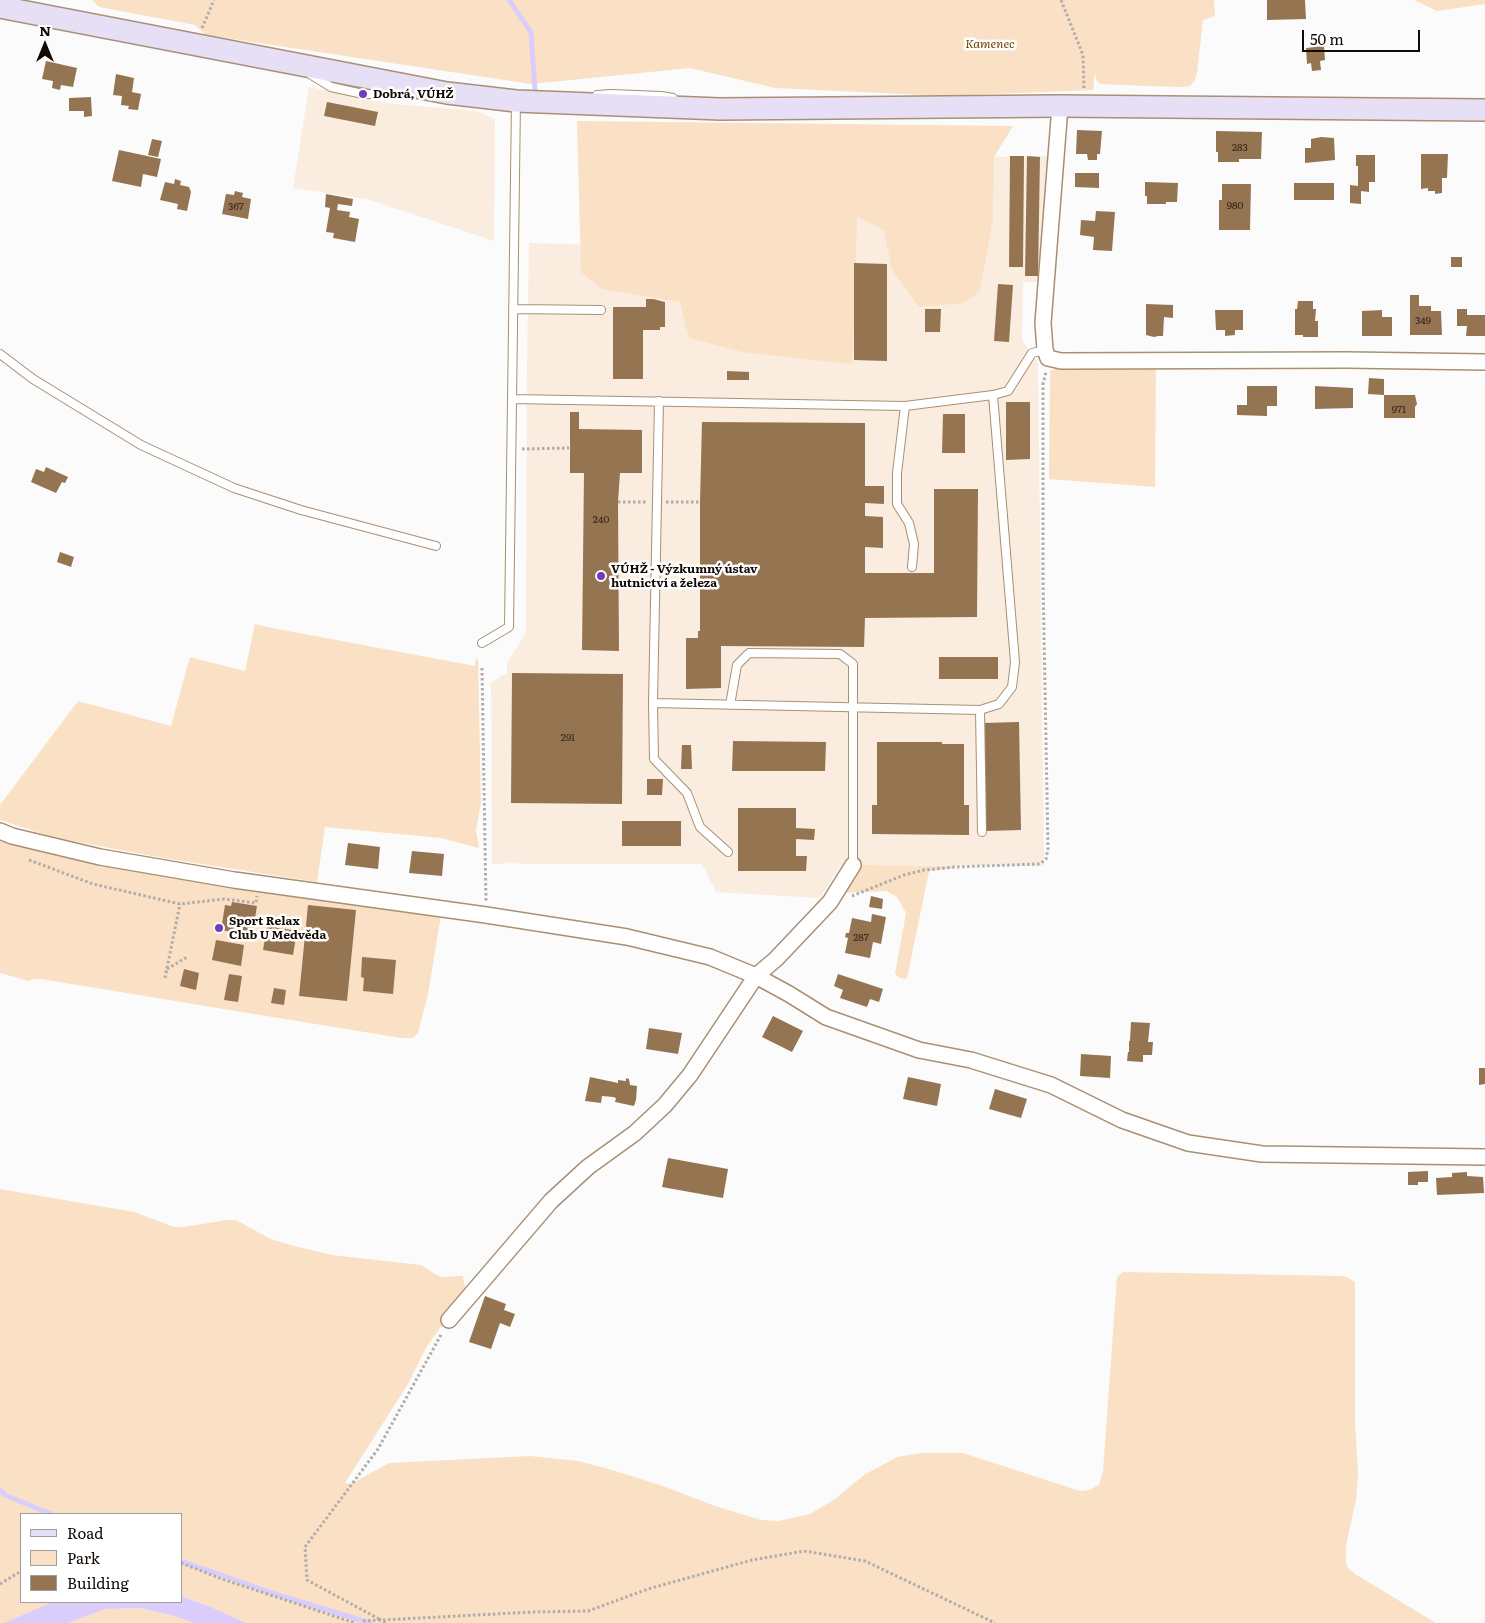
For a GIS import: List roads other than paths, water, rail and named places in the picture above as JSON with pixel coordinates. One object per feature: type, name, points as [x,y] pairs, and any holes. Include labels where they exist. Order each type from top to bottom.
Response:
[{"type":"main road","points":[[0,7],[447,93],[516,101],[720,109],[1085,106],[1485,110]]},
{"type":"street","points":[[1060,106],[1043,323],[1045,350],[1048,358],[1061,362],[1347,360],[1485,362]]},
{"type":"street","points":[[0,831],[12,836],[100,857],[259,883],[486,915],[627,938],[710,957],[756,976],[790,994],[826,1017],[919,1050],[971,1060],[1051,1085],[1122,1120],[1188,1143],[1262,1154],[1485,1157]]},
{"type":"street","points":[[449,1320],[551,1201],[588,1168],[635,1133],[665,1105],[690,1075],[756,976],[776,959],[830,902],[853,865]]},
{"type":"lane","points":[[592,95],[661,96],[720,109]]},
{"type":"lane","points":[[482,643],[510,627],[516,101],[583,96]]},
{"type":"lane","points":[[513,309],[601,310]]},
{"type":"lane","points":[[512,399],[904,406],[993,395],[1008,391],[1032,353],[1045,350]]},
{"type":"lane","points":[[0,354],[33,379],[141,445],[234,488],[301,510],[436,546]]},
{"type":"lane","points":[[653,703],[980,710],[999,704],[1012,687],[1015,662],[993,395]]},
{"type":"lane","points":[[659,401],[653,703],[654,759],[687,793],[700,827],[728,852]]},
{"type":"lane","points":[[904,406],[897,473],[897,504],[909,523],[914,544],[912,567]]},
{"type":"lane","points":[[730,705],[737,665],[749,653],[840,654],[853,664],[853,865]]},
{"type":"lane","points":[[980,710],[982,832]]},
{"type":"waterway","points":[[509,0],[531,32],[535,90]]},
{"type":"waterway","points":[[0,1490],[5,1495],[49,1513]]},
{"type":"waterway","points":[[182,1561],[275,1594],[370,1623]]},
{"type":"place","name":"Dobrá, VÚHŽ","points":[[363,94]]},
{"type":"place","name":"VÚHŽ - Výzkumný ústav hutnictví a železa","points":[[601,576]]},
{"type":"place","name":"Sport Relax Club U Medvěda","points":[[219,928]]},
{"type":"park label","name":"Kamenec","points":[[990,44]]}]
